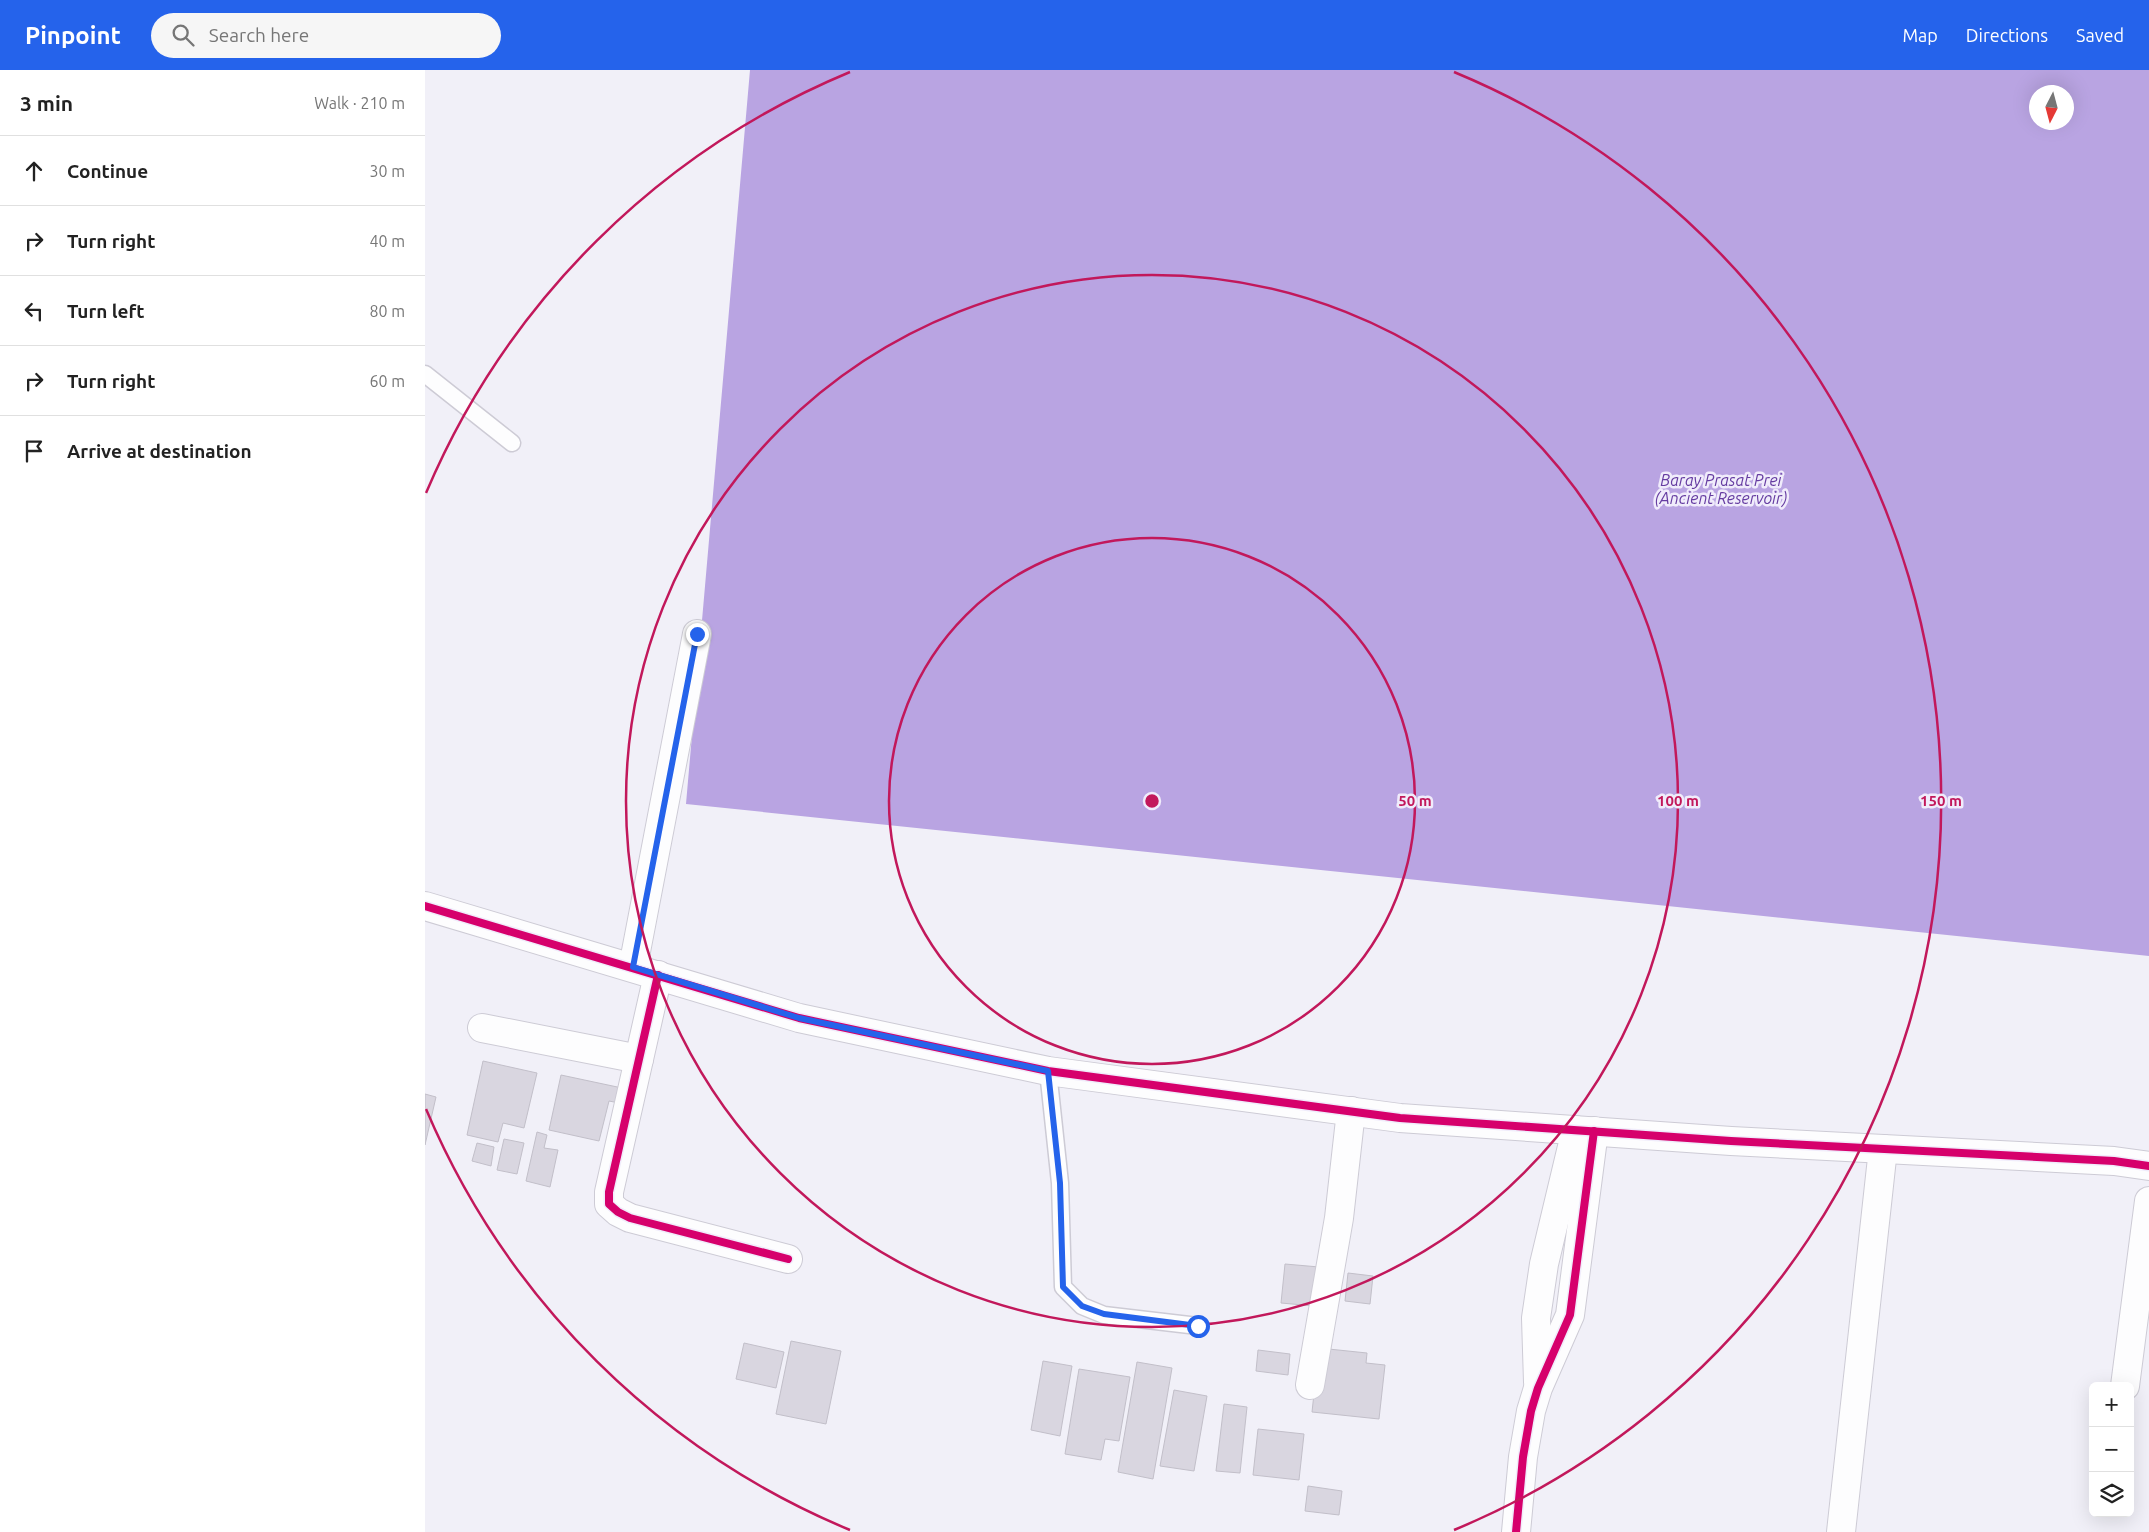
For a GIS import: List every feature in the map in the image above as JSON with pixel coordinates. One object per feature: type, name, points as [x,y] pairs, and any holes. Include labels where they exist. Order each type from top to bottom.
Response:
[{"type":"street","points":[[697,634],[645,971],[639,1059],[609,1192],[609,1204],[618,1212],[630,1218],[787,1259]]},
{"type":"street","points":[[425,906],[799,1018],[1048,1071],[1400,1118],[1883,1149],[2114,1161],[2149,1166]]},
{"type":"street","points":[[482,1028],[639,1059]]},
{"type":"street","points":[[1310,1385],[1323,1305],[1331,1273],[1351,1112]]},
{"type":"street","points":[[1517,1532],[1523,1457],[1531,1411],[1538,1388],[1570,1315],[1585,1131]]},
{"type":"street","points":[[1841,1532],[1883,1149]]},
{"type":"street","points":[[2126,1382],[2149,1201]]},
{"type":"lane","points":[[425,374],[512,443]]},
{"type":"lane","points":[[1048,1071],[1060,1183],[1063,1287],[1082,1306],[1104,1314],[1198,1326]]},
{"type":"water","name":"Baray Prasat Prei (Ancient Reservoir)","points":[[750,70],[2149,70],[2149,956],[686,804]]},
{"type":"building","points":[[483,1061],[537,1073],[524,1128],[503,1123],[498,1142],[467,1135]]},
{"type":"building","points":[[561,1075],[622,1088],[619,1103],[609,1101],[599,1141],[549,1130]]},
{"type":"building","points":[[425,1094],[436,1097],[425,1145]]},
{"type":"building","points":[[537,1132],[547,1135],[544,1148],[558,1150],[550,1187],[526,1181]]},
{"type":"building","points":[[504,1139],[524,1143],[517,1174],[497,1170]]},
{"type":"building","points":[[477,1143],[494,1147],[491,1166],[472,1161]]},
{"type":"building","points":[[1285,1264],[1319,1267],[1314,1306],[1281,1303]]},
{"type":"building","points":[[1348,1273],[1373,1276],[1370,1304],[1345,1301]]},
{"type":"building","points":[[791,1341],[841,1351],[826,1424],[776,1414]]},
{"type":"building","points":[[744,1343],[784,1352],[776,1388],[736,1379]]},
{"type":"building","points":[[1319,1348],[1367,1353],[1366,1363],[1385,1365],[1379,1419],[1312,1412]]},
{"type":"building","points":[[1258,1350],[1290,1354],[1288,1375],[1256,1371]]},
{"type":"building","points":[[1043,1361],[1072,1366],[1060,1436],[1031,1430]]},
{"type":"building","points":[[1137,1362],[1172,1368],[1153,1479],[1118,1472]]},
{"type":"building","points":[[1079,1369],[1130,1377],[1119,1441],[1105,1439],[1101,1460],[1065,1454]]},
{"type":"building","points":[[1174,1390],[1207,1396],[1194,1471],[1160,1466]]},
{"type":"building","points":[[1224,1404],[1247,1407],[1240,1473],[1216,1471]]},
{"type":"building","points":[[1258,1429],[1304,1434],[1299,1480],[1253,1475]]},
{"type":"building","points":[[1308,1486],[1342,1491],[1339,1515],[1305,1511]]},
{"type":"cycle path","points":[[425,906],[799,1018],[1048,1071],[1400,1118],[1731,1141],[2114,1161],[2149,1166]]},
{"type":"cycle path","points":[[658,975],[609,1192],[609,1204],[618,1212],[630,1218],[788,1259]]},
{"type":"cycle path","points":[[1516,1532],[1523,1457],[1531,1411],[1538,1388],[1570,1315],[1594,1131]]},
{"type":"route","points":[[697,634],[633,967],[799,1018],[1048,1071],[1060,1183],[1063,1287],[1082,1306],[1104,1314],[1198,1326]]}]
